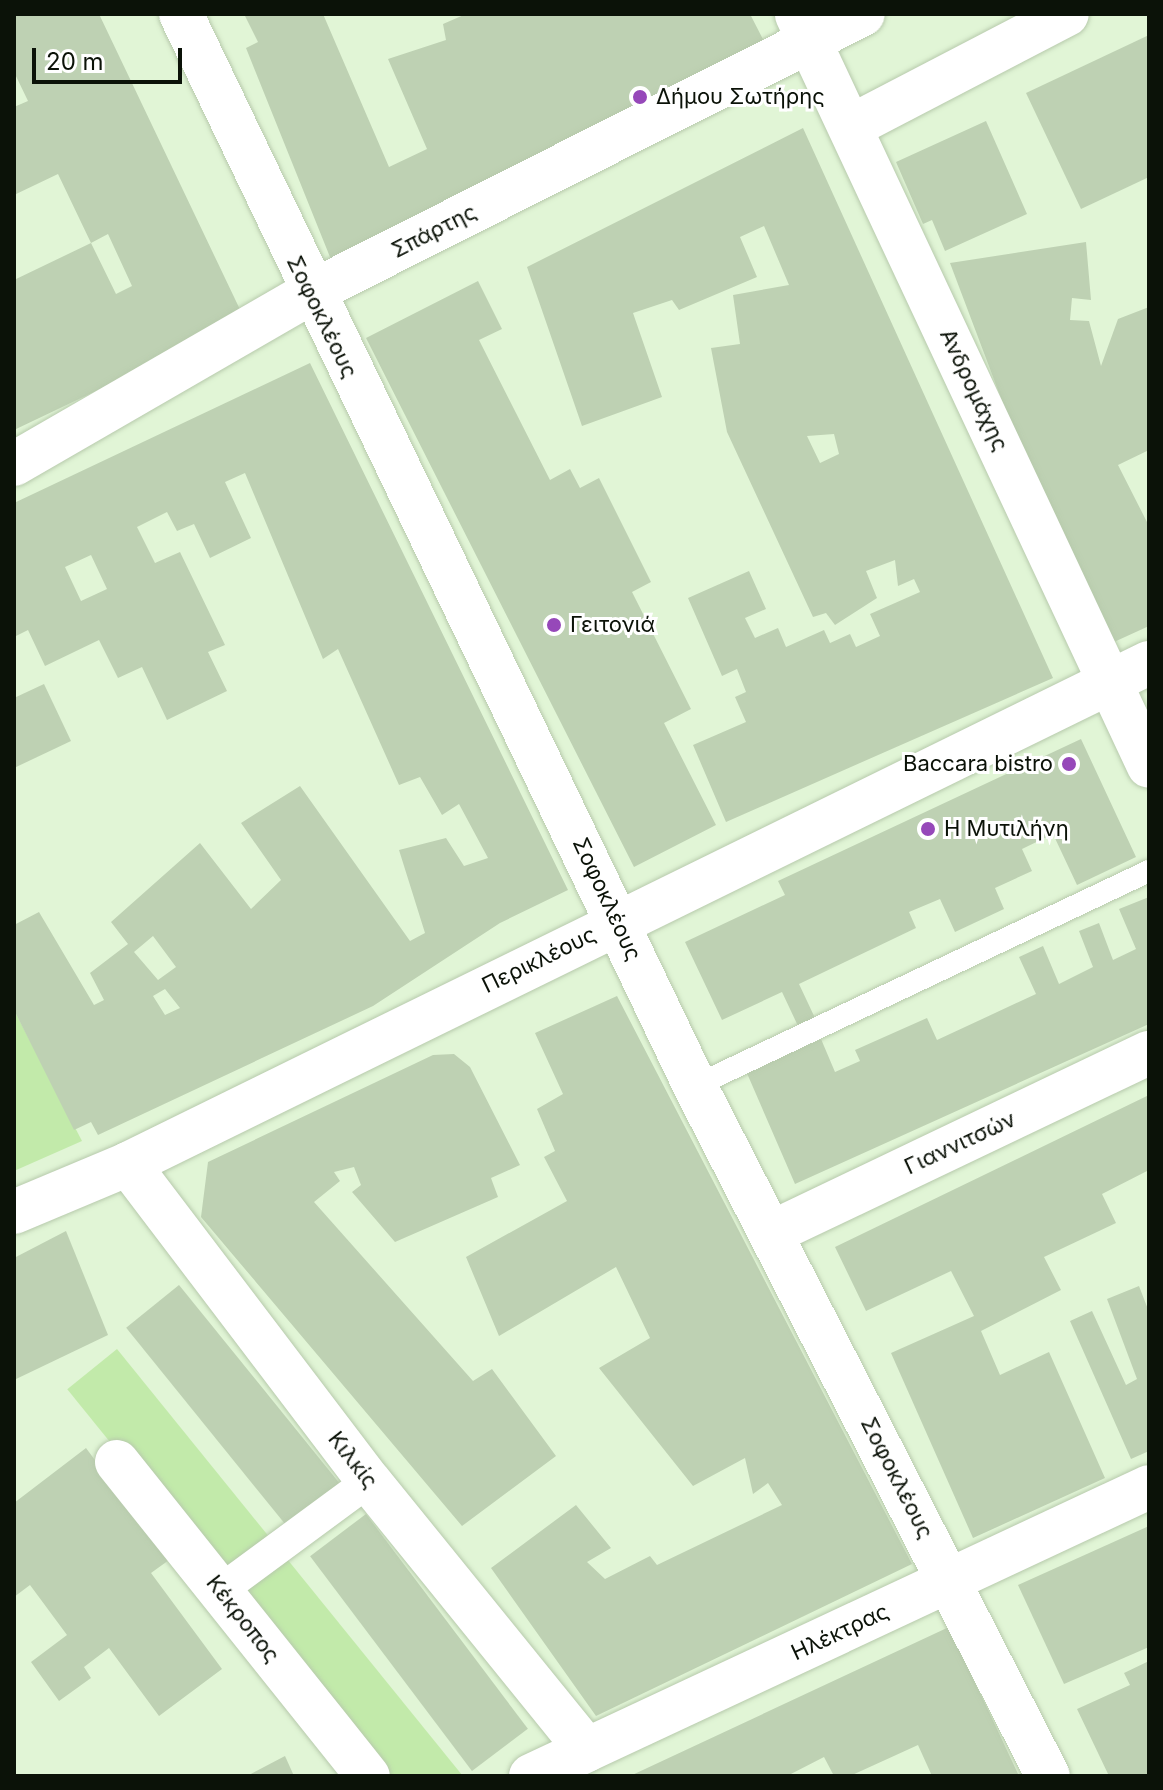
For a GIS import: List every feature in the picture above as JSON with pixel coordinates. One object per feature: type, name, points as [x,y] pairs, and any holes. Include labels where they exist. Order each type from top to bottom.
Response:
[{"type":"street","name":"Σοφοκλέους","points":[[181,14],[310,293],[695,1086],[1048,1776]]},
{"type":"street","name":"Σπάρτης","points":[[14,464],[310,293],[803,28],[863,14]]},
{"type":"street","points":[[852,126],[1067,14]]},
{"type":"street","name":"Ανδρομάχης","points":[[803,28],[852,126],[1149,766]]},
{"type":"street","name":"Περικλέους","points":[[14,1212],[128,1164],[617,921],[1149,663]]},
{"type":"street","name":"Γιαννιτσών","points":[[771,1233],[1149,1053]]},
{"type":"street","name":"Κιλκίς","points":[[128,1164],[369,1481],[587,1750]]},
{"type":"street","name":"Κέκροπος","points":[[117,1462],[368,1776]]},
{"type":"street","points":[[221,1590],[369,1481]]},
{"type":"street","name":"Ηλέκτρας","points":[[531,1776],[1149,1487]]},
{"type":"lane","points":[[695,1086],[1149,871]]},
{"type":"green space","points":[[14,1010],[82,1141],[14,1171]]},
{"type":"green space","points":[[117,1349],[461,1774],[380,1776],[67,1389]]},
{"type":"building","points":[[14,14],[99,14],[245,320],[14,430],[14,280],[91,243],[58,174],[14,195],[14,107],[28,101],[14,72]],"holes":[[[108,234],[132,286],[116,294],[91,243]]]},
{"type":"building","points":[[244,14],[323,14],[389,167],[427,149],[388,59],[446,40],[443,24],[466,14],[750,14],[771,55],[334,267],[246,48],[258,42]]},
{"type":"building","points":[[1149,35],[1149,177],[1081,209],[1026,93]]},
{"type":"building","points":[[986,121],[1027,214],[945,251],[932,220],[923,224],[896,162]]},
{"type":"building","points":[[803,128],[1053,678],[726,822],[693,745],[746,722],[735,697],[746,692],[737,669],[722,676],[688,598],[749,571],[766,609],[745,618],[755,638],[778,628],[786,647],[824,630],[830,643],[850,634],[856,647],[880,636],[870,614],[920,592],[914,579],[898,586],[895,560],[866,571],[877,598],[835,625],[826,613],[813,617],[727,432],[711,348],[740,344],[733,295],[789,285],[764,226],[740,237],[757,277],[679,310],[672,300],[633,313],[662,397],[582,426],[527,267]],"holes":[[[834,434],[839,454],[820,463],[807,436]]]},
{"type":"building","points":[[1086,242],[1091,300],[1072,298],[1070,320],[1089,321],[1101,366],[1118,319],[1149,307],[1149,450],[1118,465],[1149,526],[1149,626],[1114,642],[1004,406],[950,263]]},
{"type":"building","points":[[478,281],[502,329],[479,340],[550,480],[570,469],[580,488],[599,478],[651,582],[632,592],[691,709],[664,723],[716,825],[634,867],[366,338]]},
{"type":"building","points":[[310,363],[568,890],[500,923],[373,1006],[98,1135],[91,1122],[74,1130],[14,1010],[14,925],[39,912],[94,1005],[104,1000],[90,973],[128,944],[111,922],[200,843],[251,909],[281,880],[241,823],[300,786],[410,941],[425,933],[399,850],[446,838],[464,866],[488,858],[459,804],[442,815],[420,777],[399,785],[338,649],[323,659],[245,473],[225,482],[251,538],[210,558],[194,524],[177,531],[167,512],[137,527],[155,563],[180,552],[225,645],[208,652],[227,691],[167,720],[142,667],[118,678],[99,640],[45,666],[28,630],[14,637],[14,503]],"holes":[[[91,555],[107,589],[81,601],[65,567]],[[153,936],[176,967],[158,980],[134,952]],[[165,989],[180,1008],[165,1015],[153,996]]]},
{"type":"building","points":[[44,684],[71,741],[14,768],[14,698]]},
{"type":"building","points":[[1081,739],[1136,857],[1077,885],[1053,834],[1022,849],[1032,871],[995,888],[1004,909],[955,932],[940,899],[909,912],[916,928],[799,984],[815,1018],[798,1026],[782,992],[722,1020],[685,942],[785,895],[778,881]]},
{"type":"building","points":[[1149,897],[1149,1024],[795,1184],[746,1071],[821,1039],[835,1072],[860,1061],[855,1050],[927,1018],[937,1040],[1036,994],[1019,957],[1043,946],[1059,984],[1093,967],[1079,931],[1099,923],[1113,960],[1136,949],[1119,909]]},
{"type":"building","points":[[617,996],[912,1564],[596,1716],[491,1568],[576,1505],[611,1548],[587,1562],[605,1579],[650,1556],[657,1565],[782,1505],[768,1483],[753,1494],[745,1458],[693,1486],[599,1368],[650,1338],[616,1267],[499,1336],[466,1257],[567,1201],[544,1157],[555,1151],[537,1109],[563,1094],[535,1033]]},
{"type":"building","points":[[454,1054],[470,1067],[520,1165],[491,1178],[498,1197],[395,1242],[352,1192],[361,1185],[354,1167],[334,1172],[340,1181],[314,1202],[473,1381],[492,1369],[556,1456],[462,1526],[201,1217],[208,1162],[433,1055]]},
{"type":"building","points":[[1149,1095],[1149,1170],[1102,1194],[1116,1223],[1044,1257],[1061,1290],[981,1331],[1000,1375],[1049,1352],[1105,1478],[973,1538],[891,1353],[974,1316],[951,1271],[866,1311],[835,1247]]},
{"type":"building","points":[[66,1231],[108,1335],[14,1380],[14,1258]]},
{"type":"building","points":[[179,1285],[341,1485],[288,1528],[126,1328]]},
{"type":"building","points":[[1139,1286],[1149,1312],[1149,1451],[1131,1459],[1070,1321],[1092,1311],[1126,1385],[1137,1379],[1107,1299]]},
{"type":"building","points":[[86,1448],[169,1560],[151,1573],[222,1669],[159,1716],[109,1648],[84,1667],[91,1678],[59,1701],[31,1662],[67,1635],[30,1585],[14,1597],[14,1503]]},
{"type":"building","points":[[366,1514],[528,1729],[472,1771],[310,1556]]},
{"type":"building","points":[[1149,1526],[1149,1647],[1064,1684],[1018,1585]]},
{"type":"building","points":[[949,1627],[1019,1776],[932,1776],[918,1745],[850,1776],[834,1776],[824,1757],[787,1776],[630,1776]]},
{"type":"building","points":[[1149,1661],[1149,1776],[1109,1776],[1077,1709],[1130,1685],[1124,1673]]},
{"type":"building","points":[[285,1756],[294,1776],[247,1776]]},
{"type":"place","name":"Δήμου Σωτήρης","points":[[640,97]]},
{"type":"place","name":"Γειτονιά","points":[[554,625]]},
{"type":"place","name":"Baccara bistro","points":[[1069,764]]},
{"type":"place","name":"Η Μυτιλήνη","points":[[928,829]]}]
